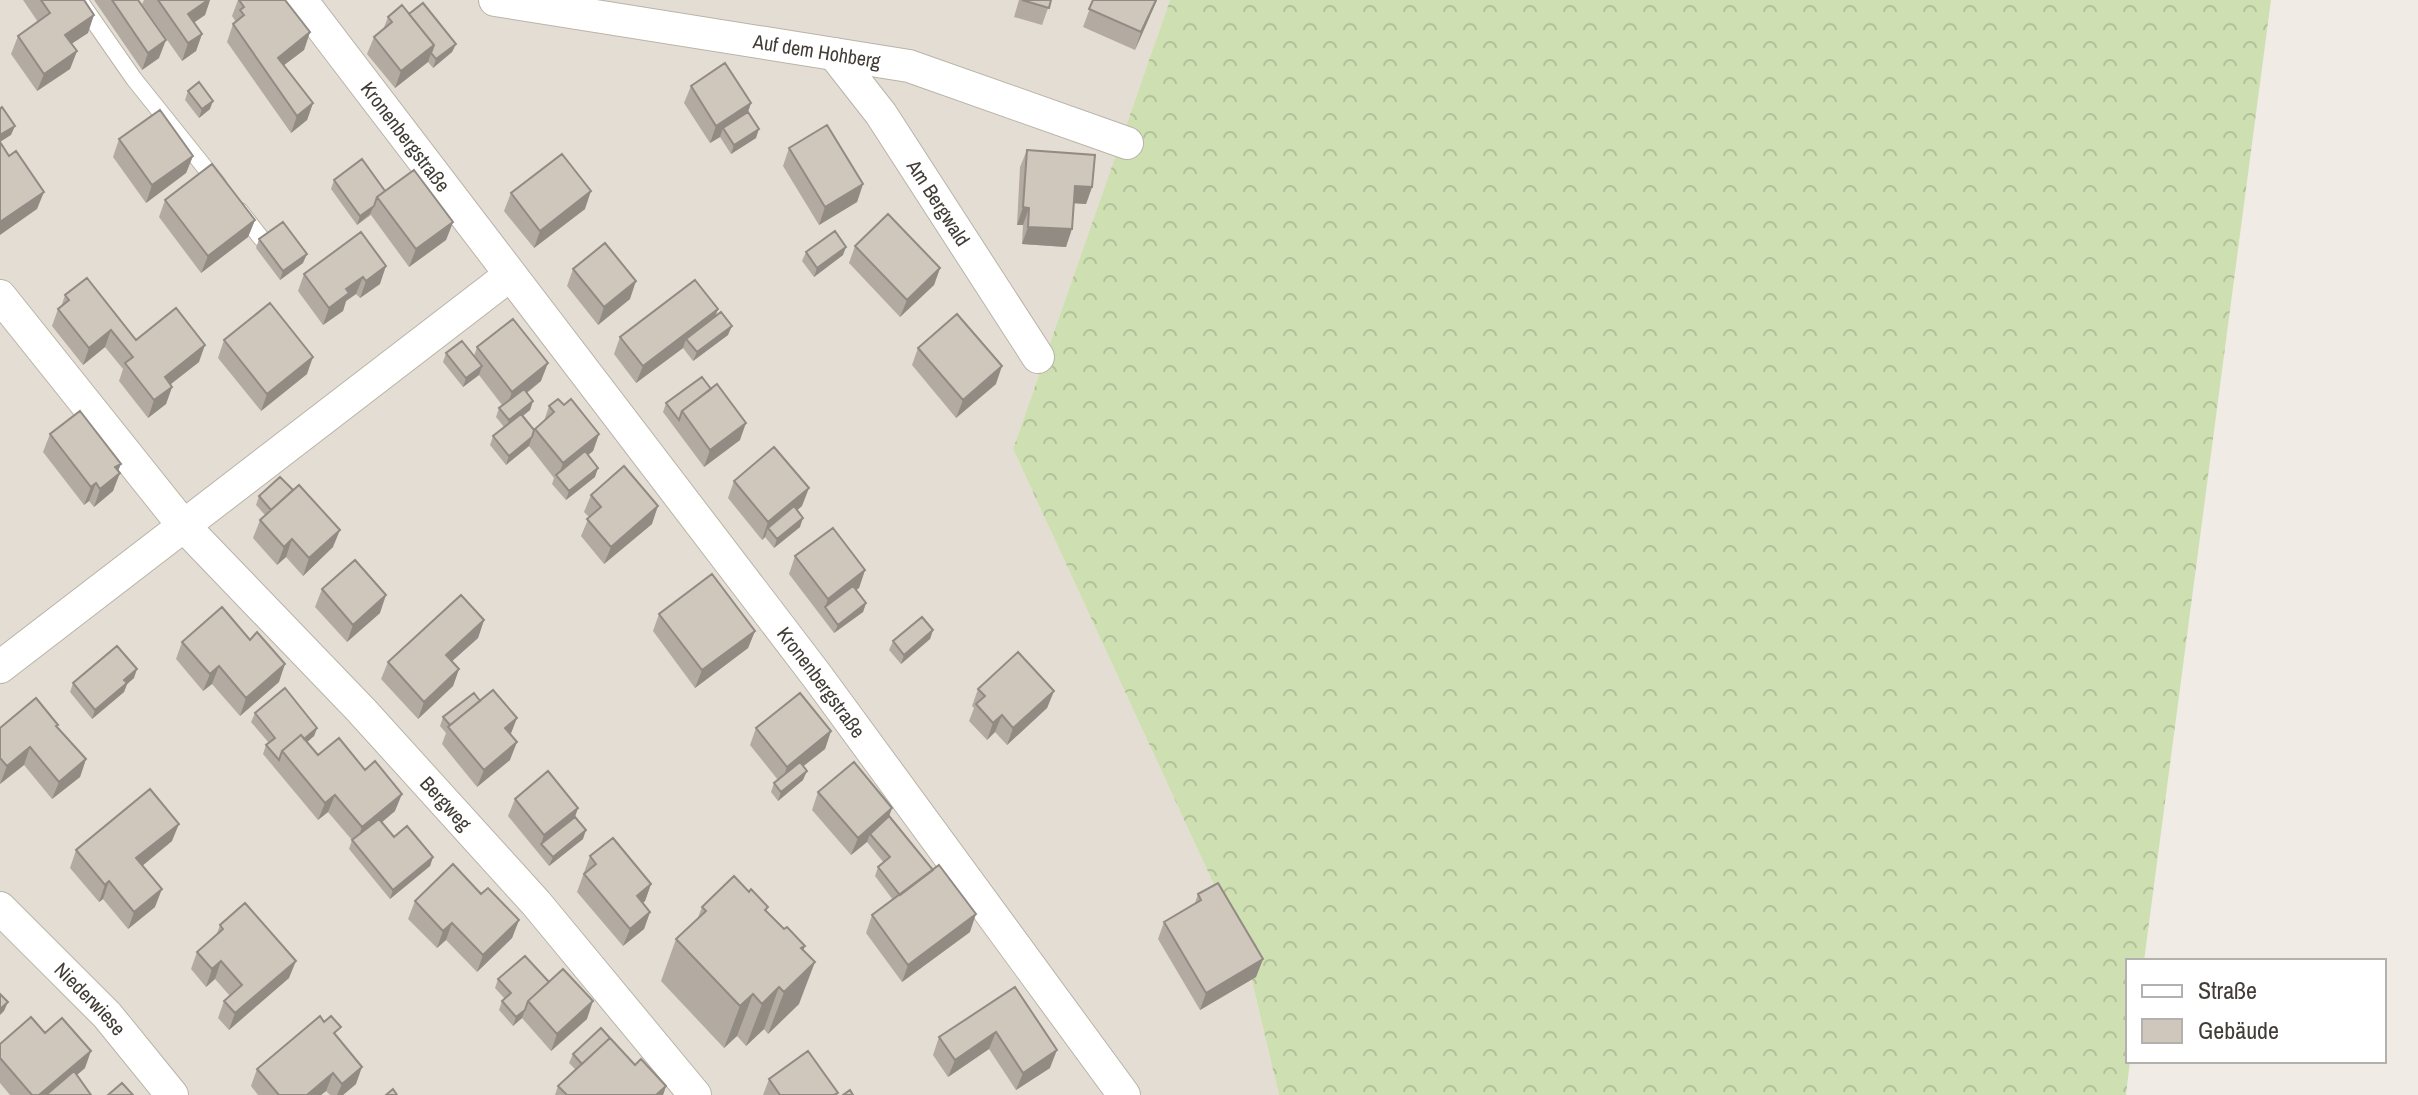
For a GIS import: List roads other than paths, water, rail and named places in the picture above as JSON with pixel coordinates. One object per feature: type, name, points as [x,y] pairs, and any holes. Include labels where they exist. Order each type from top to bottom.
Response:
[{"type":"street","name":"Kronenbergstraße","points":[[301,0],[817,676],[1124,1095]]},
{"type":"street","name":"Auf dem Hohberg","points":[[495,0],[909,66],[1127,143]]},
{"type":"street","name":"Am Bergwald","points":[[834,54],[881,114],[1038,357]]},
{"type":"street","points":[[0,667],[510,275]]},
{"type":"street","name":"Bergweg","points":[[0,296],[183,525],[361,710],[536,903],[695,1095]]},
{"type":"street","name":"Niederwiese","points":[[0,908],[107,1015],[172,1095]]},
{"type":"lane","points":[[79,0],[134,79],[261,238]]}]
